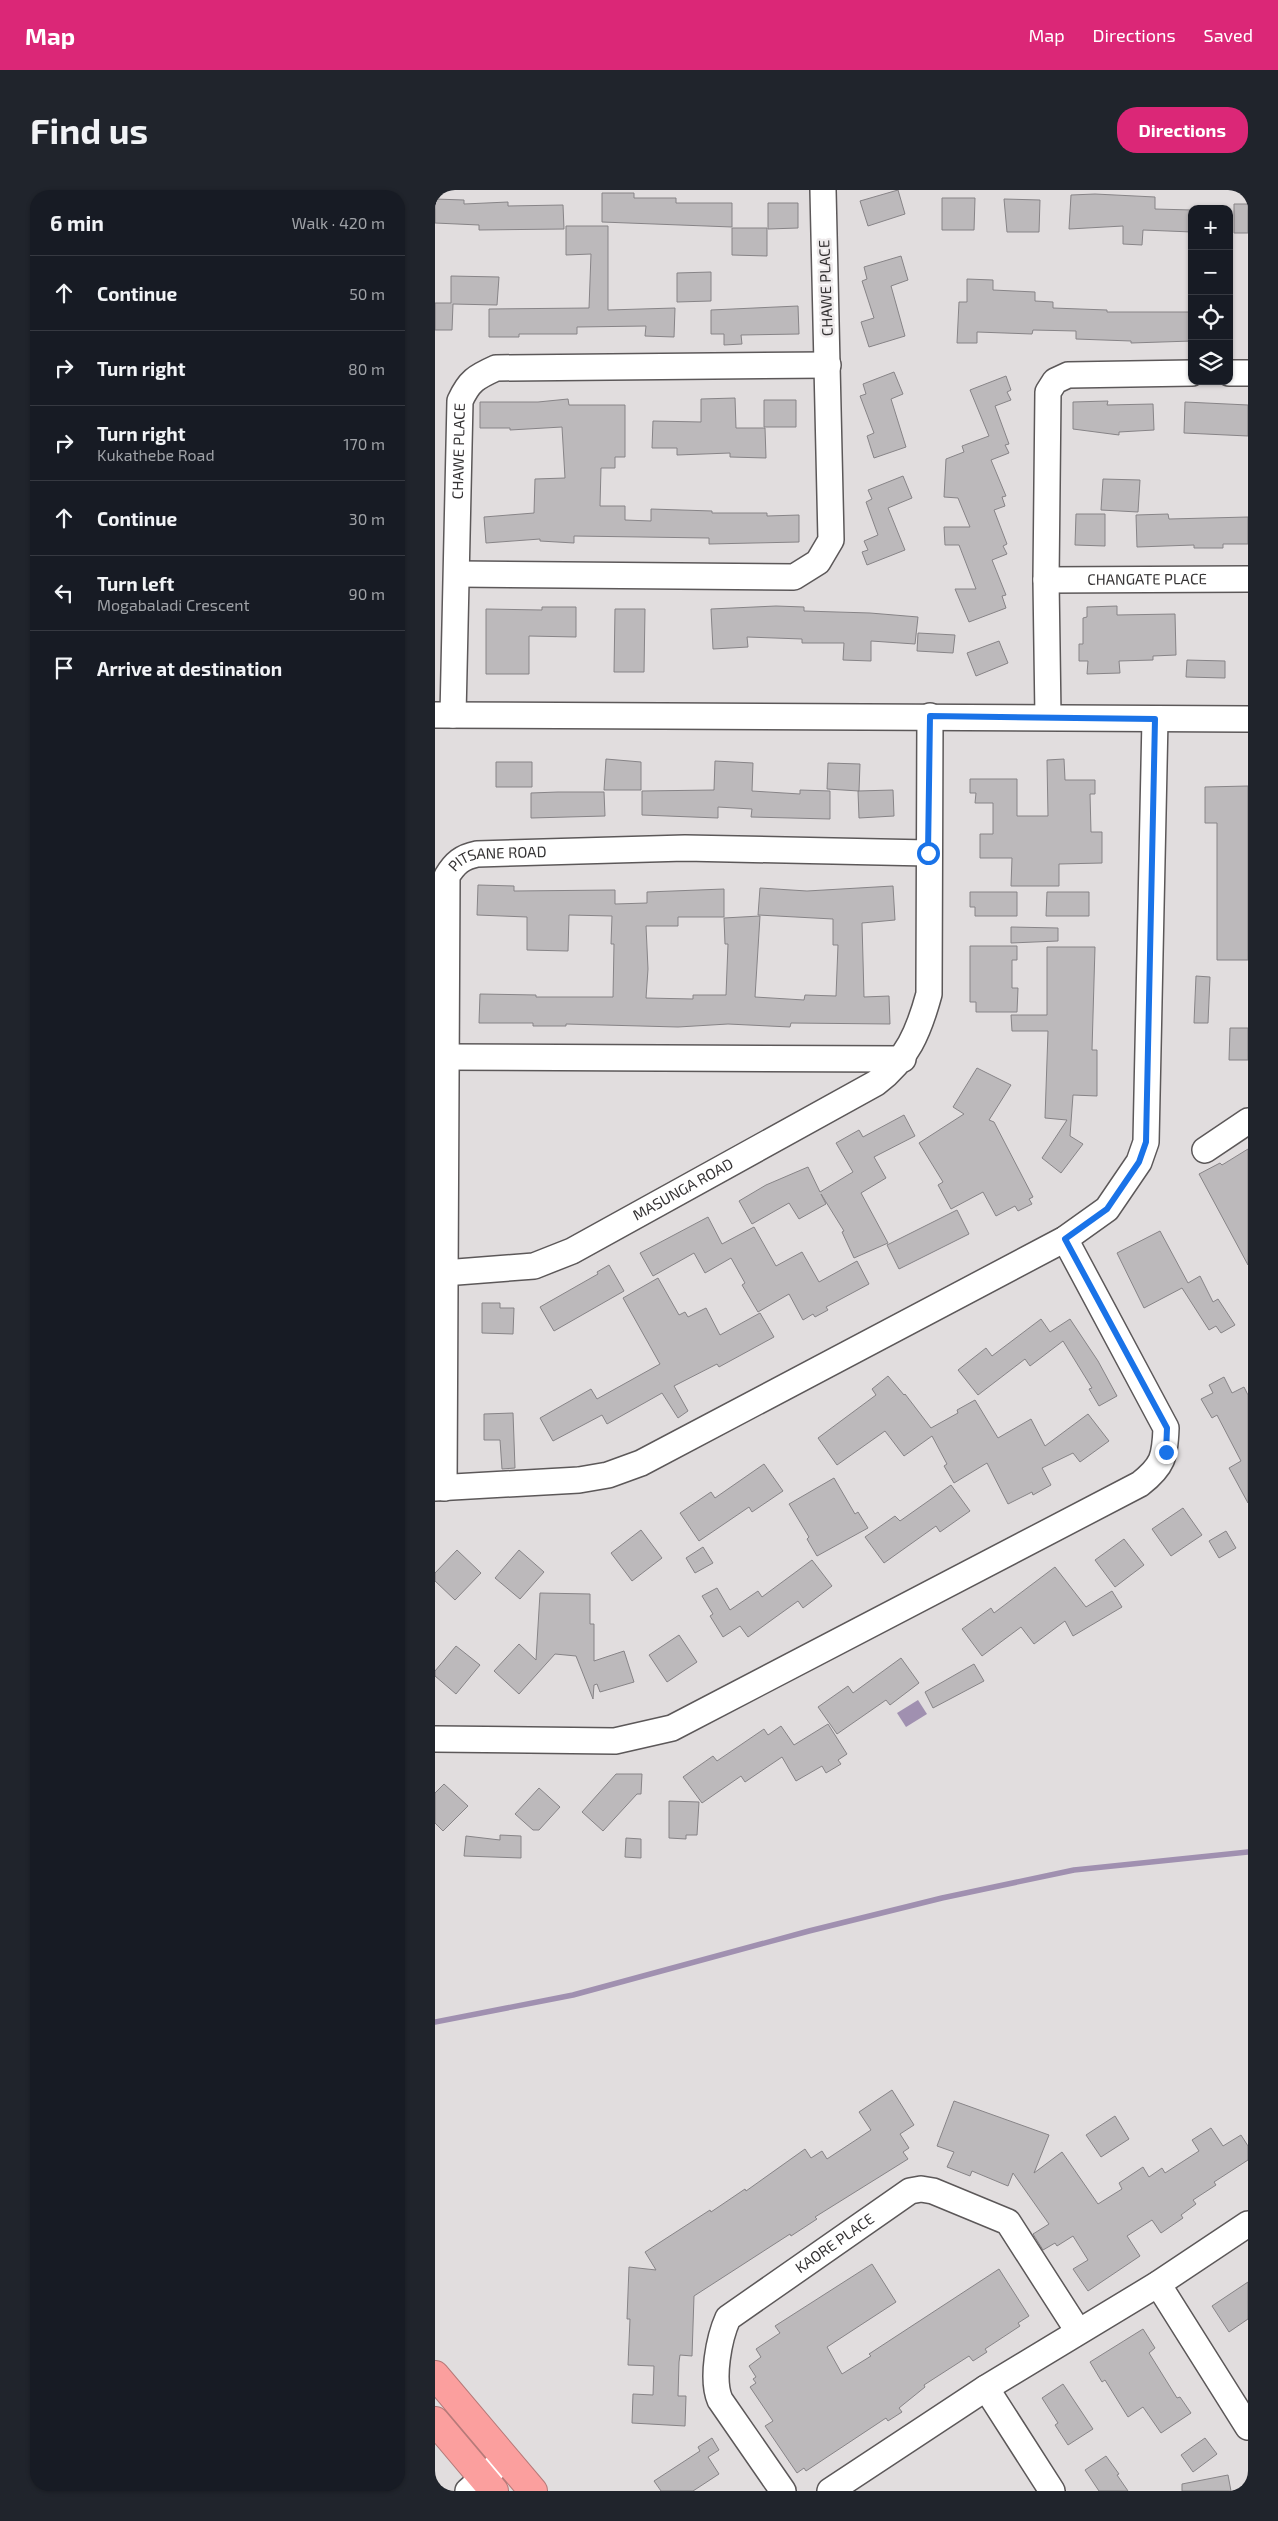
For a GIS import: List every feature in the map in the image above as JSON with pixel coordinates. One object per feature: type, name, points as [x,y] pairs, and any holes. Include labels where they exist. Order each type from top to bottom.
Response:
[{"type":"highway","points":[[435,2375],[500,2483]]},
{"type":"highway","points":[[435,2421],[500,2483]]},
{"type":"street","name":"CHAWE PLACE","points":[[444,715],[457,574],[460,401],[467,385],[479,376],[496,368],[828,365],[823,190]]},
{"type":"street","points":[[457,574],[794,577],[818,562],[831,540],[828,365]]},
{"type":"street","points":[[1048,717],[1046,580],[1048,392],[1055,381],[1068,374],[1188,373]]},
{"type":"street","points":[[1233,373],[1248,373]]},
{"type":"street","name":"CHANGATE PLACE","points":[[1046,580],[1248,579]]},
{"type":"street","points":[[444,715],[1248,719]]},
{"type":"street","points":[[445,1057],[903,1059],[923,1015],[929,994],[928,853],[930,716]]},
{"type":"street","points":[[439,1488],[579,1480],[608,1475],[641,1463],[1065,1239],[1107,1209],[1139,1162],[1146,1142],[1155,719]]},
{"type":"street","name":"PITSANE ROAD","points":[[439,1488],[444,1273],[447,876],[454,865],[465,856],[477,854],[685,848],[928,853]]},
{"type":"street","name":"MASUNGA ROAD","points":[[444,1273],[533,1266],[572,1251],[877,1083],[903,1059]]},
{"type":"street","points":[[1205,1150],[1248,1121]]},
{"type":"street","points":[[435,1739],[615,1741],[672,1728],[1140,1484],[1157,1470],[1166,1452],[1167,1428],[1065,1239]]},
{"type":"street","name":"KAORE PLACE","points":[[783,2491],[720,2400],[715,2389],[721,2333],[728,2318],[910,2191],[921,2189],[933,2191],[1007,2222],[1078,2331]]},
{"type":"street","points":[[830,2491],[986,2388],[1158,2284],[1248,2224]]},
{"type":"street","points":[[1158,2284],[1248,2427]]},
{"type":"street","points":[[986,2388],[1051,2491]]},
{"type":"shaded area","points":[[918,1700],[927,1714],[906,1727],[897,1713]]},
{"type":"building","points":[[898,190],[905,214],[868,226],[860,201]]},
{"type":"building","points":[[602,193],[634,193],[634,198],[676,198],[676,203],[732,203],[732,227],[602,222]]},
{"type":"building","points":[[1095,194],[1155,197],[1155,209],[1188,210],[1188,232],[1143,230],[1142,245],[1123,244],[1123,226],[1069,229],[1071,195]]},
{"type":"building","points":[[942,198],[975,198],[974,230],[942,230]]},
{"type":"building","points":[[435,199],[464,200],[464,204],[508,202],[508,206],[563,205],[564,229],[479,230],[479,225],[435,223]]},
{"type":"building","points":[[1004,199],[1040,200],[1039,232],[1007,232]]},
{"type":"building","points":[[768,203],[798,203],[798,228],[768,229]]},
{"type":"building","points":[[1234,204],[1248,204],[1248,233],[1234,233]]},
{"type":"building","points":[[566,226],[608,226],[608,310],[675,308],[674,337],[645,336],[646,326],[577,327],[577,334],[519,334],[519,337],[489,337],[489,309],[589,308],[591,254],[566,255]]},
{"type":"building","points":[[732,228],[767,228],[767,256],[732,255]]},
{"type":"building","points":[[901,256],[908,280],[891,286],[905,336],[869,347],[861,322],[874,318],[862,281],[867,279],[864,267]]},
{"type":"building","points":[[711,272],[711,301],[677,302],[677,273]]},
{"type":"building","points":[[451,276],[499,277],[497,305],[453,304],[452,330],[435,330],[435,303],[451,303]]},
{"type":"building","points":[[967,279],[993,280],[993,290],[1035,292],[1035,301],[1053,302],[1053,308],[1107,310],[1107,312],[1188,312],[1188,341],[1131,343],[1131,341],[1076,339],[1076,331],[1033,330],[1032,334],[977,332],[977,343],[957,343],[959,302],[967,302]]},
{"type":"building","points":[[798,306],[799,334],[741,335],[742,344],[724,345],[724,334],[711,334],[711,310]]},
{"type":"building","points":[[894,372],[903,394],[891,399],[906,447],[874,458],[867,436],[874,433],[860,396],[866,394],[863,384]]},
{"type":"building","points":[[1006,376],[1011,390],[1007,392],[1011,400],[995,406],[1009,444],[1005,445],[1009,453],[991,460],[1006,496],[1002,497],[1005,506],[994,510],[1007,544],[1003,546],[1007,554],[992,560],[1006,595],[1002,596],[1006,608],[969,622],[955,589],[976,589],[959,545],[945,545],[944,527],[970,527],[958,498],[944,497],[946,459],[964,452],[962,446],[989,436],[970,390]]},
{"type":"building","points":[[735,398],[736,428],[765,428],[766,458],[730,457],[730,453],[677,455],[677,448],[652,448],[653,421],[701,422],[701,399]]},
{"type":"building","points":[[568,399],[569,405],[625,405],[625,457],[615,457],[615,468],[601,468],[600,506],[625,506],[625,520],[651,521],[651,509],[712,511],[712,513],[767,513],[767,516],[799,515],[799,542],[709,544],[709,538],[574,536],[574,543],[540,541],[540,539],[486,543],[484,517],[534,513],[535,479],[565,478],[562,427],[510,430],[510,428],[480,428],[480,402],[538,402]]},
{"type":"building","points":[[764,400],[796,400],[796,427],[764,427]]},
{"type":"building","points":[[1108,401],[1107,405],[1153,404],[1154,430],[1119,432],[1119,435],[1073,429],[1073,402]]},
{"type":"building","points":[[1185,402],[1248,405],[1248,436],[1184,433]]},
{"type":"building","points":[[903,476],[912,498],[888,508],[905,550],[867,565],[862,552],[868,550],[864,541],[878,535],[866,502],[872,499],[868,490]]},
{"type":"building","points":[[1103,479],[1140,480],[1138,512],[1101,510]]},
{"type":"building","points":[[1076,514],[1105,514],[1105,546],[1075,545]]},
{"type":"building","points":[[1168,514],[1169,519],[1248,517],[1248,544],[1223,544],[1223,548],[1194,548],[1194,545],[1137,547],[1136,515]]},
{"type":"building","points":[[776,606],[804,607],[804,611],[918,617],[915,644],[871,641],[871,661],[843,660],[844,643],[802,643],[802,639],[747,637],[748,647],[713,649],[711,609]]},
{"type":"building","points":[[1117,606],[1117,615],[1175,614],[1176,655],[1153,656],[1153,660],[1119,661],[1120,673],[1087,674],[1088,661],[1079,661],[1079,644],[1083,644],[1083,618],[1087,617],[1087,607]]},
{"type":"building","points":[[542,607],[576,607],[576,637],[529,636],[529,674],[486,674],[486,609],[542,610]]},
{"type":"building","points":[[615,609],[645,609],[644,672],[614,672]]},
{"type":"building","points":[[918,633],[955,635],[953,653],[917,651]]},
{"type":"building","points":[[999,641],[1008,663],[976,676],[967,653]]},
{"type":"building","points":[[1187,660],[1225,661],[1225,678],[1186,677]]},
{"type":"building","points":[[606,759],[641,762],[641,790],[604,790]]},
{"type":"building","points":[[1064,759],[1065,780],[1095,780],[1095,794],[1090,794],[1091,832],[1102,832],[1102,863],[1059,864],[1059,886],[1011,886],[1012,858],[980,858],[980,834],[993,834],[993,803],[975,803],[976,793],[970,793],[970,779],[1017,779],[1017,816],[1048,816],[1047,760]]},
{"type":"building","points":[[715,761],[753,763],[752,791],[800,794],[800,790],[830,791],[830,819],[751,817],[752,809],[718,807],[718,818],[642,815],[642,791],[714,790]]},
{"type":"building","points":[[496,762],[532,762],[532,787],[496,787]]},
{"type":"building","points":[[828,763],[860,764],[859,791],[827,789]]},
{"type":"building","points":[[1248,786],[1248,960],[1217,960],[1217,823],[1205,823],[1205,787]]},
{"type":"building","points":[[893,790],[894,816],[859,818],[858,791]]},
{"type":"building","points":[[604,792],[605,816],[531,818],[531,793]]},
{"type":"building","points":[[478,885],[514,886],[514,891],[615,890],[615,904],[647,903],[647,892],[724,889],[724,917],[678,917],[678,926],[646,926],[648,969],[646,998],[693,999],[693,995],[726,995],[728,944],[725,944],[724,918],[760,916],[755,997],[804,1000],[805,995],[836,996],[838,945],[833,945],[833,919],[758,915],[760,888],[807,891],[893,886],[895,920],[862,923],[864,997],[889,996],[890,1024],[791,1023],[790,1027],[728,1024],[678,1027],[566,1024],[566,1026],[533,1026],[533,1023],[479,1023],[480,994],[536,995],[536,997],[613,997],[614,944],[611,944],[612,916],[569,915],[568,951],[527,950],[527,917],[477,915]]},
{"type":"building","points":[[970,892],[1017,892],[1017,916],[975,916],[975,907],[970,907]]},
{"type":"building","points":[[1047,892],[1089,892],[1089,916],[1046,916]]},
{"type":"building","points":[[1011,927],[1058,928],[1058,941],[1011,943]]},
{"type":"building","points":[[970,946],[1017,946],[1017,960],[1012,960],[1012,988],[1018,988],[1017,1012],[976,1012],[976,1002],[970,1002]]},
{"type":"building","points":[[1047,947],[1095,947],[1092,1050],[1097,1050],[1097,1096],[1073,1095],[1070,1136],[1083,1144],[1061,1173],[1042,1158],[1067,1120],[1045,1118],[1048,1031],[1012,1031],[1011,1015],[1047,1015]]},
{"type":"building","points":[[1196,976],[1210,977],[1208,1023],[1194,1023]]},
{"type":"building","points":[[1230,1028],[1248,1028],[1248,1060],[1229,1060]]},
{"type":"building","points":[[977,1068],[1011,1085],[989,1120],[994,1122],[1033,1197],[1029,1199],[1032,1204],[1018,1211],[1015,1206],[996,1216],[983,1192],[951,1209],[938,1185],[943,1182],[919,1143],[964,1114],[953,1107]]},
{"type":"building","points":[[904,1115],[915,1136],[874,1157],[886,1178],[861,1193],[888,1243],[854,1258],[842,1232],[844,1231],[821,1194],[826,1204],[799,1219],[789,1203],[752,1224],[739,1201],[766,1185],[808,1167],[820,1192],[853,1172],[836,1143],[859,1130],[863,1137]]},
{"type":"building","points":[[1248,1149],[1248,1265],[1199,1174],[1220,1163],[1222,1165]]},
{"type":"building","points":[[957,1210],[969,1234],[899,1269],[887,1245]]},
{"type":"building","points":[[708,1217],[722,1244],[754,1227],[776,1266],[802,1252],[819,1282],[857,1261],[869,1284],[826,1307],[828,1310],[815,1317],[813,1314],[803,1320],[789,1294],[758,1312],[742,1285],[745,1283],[731,1258],[705,1273],[694,1253],[653,1276],[640,1253]]},
{"type":"building","points":[[1160,1231],[1188,1283],[1200,1276],[1213,1302],[1218,1299],[1235,1325],[1221,1333],[1216,1326],[1209,1330],[1182,1288],[1144,1308],[1117,1253]]},
{"type":"building","points":[[609,1265],[624,1291],[554,1331],[540,1307],[598,1274],[597,1272]]},
{"type":"building","points":[[658,1278],[679,1315],[685,1312],[688,1317],[706,1308],[720,1335],[760,1313],[774,1337],[719,1367],[717,1364],[674,1386],[688,1411],[678,1418],[662,1393],[607,1424],[602,1415],[553,1441],[540,1418],[591,1389],[597,1399],[660,1364],[623,1298]]},
{"type":"building","points":[[482,1303],[500,1303],[500,1308],[514,1308],[513,1334],[482,1333]]},
{"type":"building","points":[[1041,1319],[1050,1332],[1070,1319],[1098,1361],[1117,1396],[1099,1406],[1089,1389],[1092,1388],[1063,1341],[1030,1366],[1025,1359],[978,1395],[958,1370],[986,1348],[992,1356]]},
{"type":"building","points":[[888,1376],[905,1394],[931,1428],[958,1413],[957,1410],[975,1400],[998,1438],[1031,1419],[1045,1446],[1088,1414],[1109,1441],[1080,1462],[1073,1453],[1042,1468],[1051,1485],[1033,1495],[1032,1492],[1008,1504],[987,1463],[954,1483],[944,1466],[947,1464],[932,1436],[904,1456],[885,1431],[837,1465],[818,1438],[876,1395],[872,1389]]},
{"type":"building","points":[[1224,1377],[1232,1393],[1244,1387],[1248,1395],[1248,1503],[1229,1468],[1241,1461],[1217,1415],[1212,1418],[1201,1399],[1213,1393],[1209,1385]]},
{"type":"building","points":[[513,1413],[515,1468],[502,1469],[500,1440],[484,1440],[484,1414]]},
{"type":"building","points":[[764,1464],[783,1491],[752,1512],[749,1507],[699,1541],[680,1513],[711,1492],[715,1498]]},
{"type":"building","points":[[834,1478],[855,1514],[858,1512],[868,1528],[817,1556],[807,1539],[809,1537],[789,1504]]},
{"type":"building","points":[[951,1485],[970,1511],[940,1532],[936,1526],[884,1563],[865,1537],[895,1516],[900,1521]]},
{"type":"building","points":[[1183,1508],[1202,1535],[1171,1556],[1152,1529]]},
{"type":"building","points":[[641,1530],[662,1558],[632,1581],[611,1553]]},
{"type":"building","points":[[1226,1531],[1236,1548],[1219,1558],[1209,1541]]},
{"type":"building","points":[[1124,1539],[1144,1565],[1115,1587],[1095,1560]]},
{"type":"building","points":[[703,1547],[713,1563],[695,1573],[686,1558]]},
{"type":"building","points":[[457,1550],[481,1573],[455,1600],[435,1581],[435,1573]]},
{"type":"building","points":[[519,1550],[544,1572],[520,1599],[495,1578]]},
{"type":"building","points":[[812,1560],[832,1586],[803,1608],[798,1601],[748,1637],[740,1626],[723,1637],[710,1616],[713,1614],[702,1596],[717,1588],[730,1610],[758,1591],[762,1597]]},
{"type":"building","points":[[1055,1567],[1086,1607],[1112,1591],[1122,1607],[1073,1636],[1065,1621],[1034,1644],[1021,1627],[982,1656],[962,1629],[991,1608],[994,1613]]},
{"type":"building","points":[[540,1593],[590,1594],[590,1624],[594,1624],[594,1661],[624,1651],[634,1682],[600,1692],[597,1684],[594,1685],[593,1699],[576,1656],[555,1654],[519,1694],[494,1671],[519,1644],[536,1660]]},
{"type":"building","points":[[679,1635],[697,1662],[667,1682],[649,1655]]},
{"type":"building","points":[[456,1646],[480,1665],[456,1694],[435,1676],[435,1671]]},
{"type":"building","points":[[901,1658],[919,1683],[890,1705],[886,1700],[837,1734],[818,1707],[848,1686],[853,1693]]},
{"type":"building","points":[[974,1664],[984,1681],[933,1708],[925,1692]]},
{"type":"building","points":[[828,1724],[847,1754],[838,1760],[841,1764],[826,1773],[822,1766],[796,1781],[782,1757],[745,1782],[741,1776],[702,1803],[683,1777],[713,1756],[717,1761],[764,1729],[768,1735],[781,1726],[794,1745]]},
{"type":"building","points":[[616,1774],[642,1774],[641,1794],[637,1794],[603,1831],[582,1812]]},
{"type":"building","points":[[444,1784],[468,1806],[443,1831],[435,1823],[435,1793]]},
{"type":"building","points":[[539,1788],[560,1807],[539,1830],[533,1830],[515,1814]]},
{"type":"building","points":[[669,1801],[699,1802],[697,1835],[686,1835],[686,1839],[669,1838]]},
{"type":"building","points":[[500,1835],[521,1836],[521,1858],[464,1856],[466,1836],[500,1840]]},
{"type":"building","points":[[626,1838],[641,1839],[641,1858],[625,1857]]},
{"type":"building","points":[[892,2090],[914,2125],[900,2134],[909,2148],[903,2152],[908,2159],[815,2217],[817,2219],[791,2236],[790,2234],[694,2296],[692,2356],[680,2355],[679,2362],[678,2396],[686,2396],[685,2426],[632,2423],[633,2394],[653,2395],[654,2366],[628,2365],[630,2319],[627,2319],[629,2267],[656,2270],[645,2252],[710,2210],[711,2212],[745,2189],[746,2191],[805,2149],[811,2158],[822,2151],[827,2159],[871,2130],[859,2112]]},
{"type":"building","points":[[954,2101],[1049,2135],[1034,2173],[1062,2152],[1098,2204],[1122,2189],[1119,2183],[1143,2167],[1149,2177],[1162,2168],[1165,2173],[1199,2151],[1192,2140],[1211,2128],[1223,2146],[1241,2135],[1248,2146],[1248,2160],[1214,2182],[1216,2185],[1193,2200],[1196,2204],[1181,2215],[1183,2218],[1161,2233],[1152,2220],[1127,2236],[1140,2256],[1088,2291],[1073,2269],[1088,2260],[1073,2236],[1057,2246],[1055,2243],[1043,2250],[1033,2234],[1049,2224],[1013,2173],[1008,2186],[972,2171],[970,2176],[947,2167],[954,2152],[937,2146]]},
{"type":"building","points":[[1115,2116],[1129,2139],[1101,2157],[1086,2135]]},
{"type":"building","points":[[872,2264],[896,2302],[827,2347],[842,2374],[871,2356],[869,2354],[999,2269],[1029,2316],[1018,2323],[1020,2326],[985,2349],[987,2352],[973,2361],[969,2356],[924,2385],[925,2387],[899,2408],[902,2412],[888,2421],[886,2418],[806,2471],[804,2468],[797,2473],[765,2426],[773,2421],[750,2387],[756,2383],[753,2379],[756,2377],[749,2366],[761,2357],[756,2349],[780,2333],[775,2326]]},
{"type":"building","points":[[1248,2282],[1248,2319],[1229,2332],[1212,2306]]},
{"type":"building","points":[[1143,2329],[1155,2348],[1149,2353],[1177,2398],[1180,2397],[1191,2413],[1161,2433],[1143,2407],[1128,2417],[1105,2380],[1102,2382],[1090,2362]]},
{"type":"building","points":[[1063,2384],[1093,2429],[1068,2445],[1055,2425],[1058,2423],[1042,2398]]},
{"type":"building","points":[[712,2438],[719,2450],[708,2457],[719,2474],[693,2491],[661,2491],[654,2481],[700,2451],[698,2447]]},
{"type":"building","points":[[1205,2438],[1217,2454],[1193,2472],[1181,2455]]},
{"type":"building","points":[[1106,2456],[1128,2491],[1099,2491],[1085,2470]]},
{"type":"building","points":[[1228,2475],[1231,2491],[1182,2491],[1182,2484]]},
{"type":"waterway","points":[[435,2022],[573,1995],[809,1931],[942,1898],[1074,1870],[1248,1852]]},
{"type":"route","points":[[928,853],[930,716],[1155,719],[1146,1142],[1139,1162],[1107,1209],[1065,1239],[1167,1428],[1166,1452]]}]
